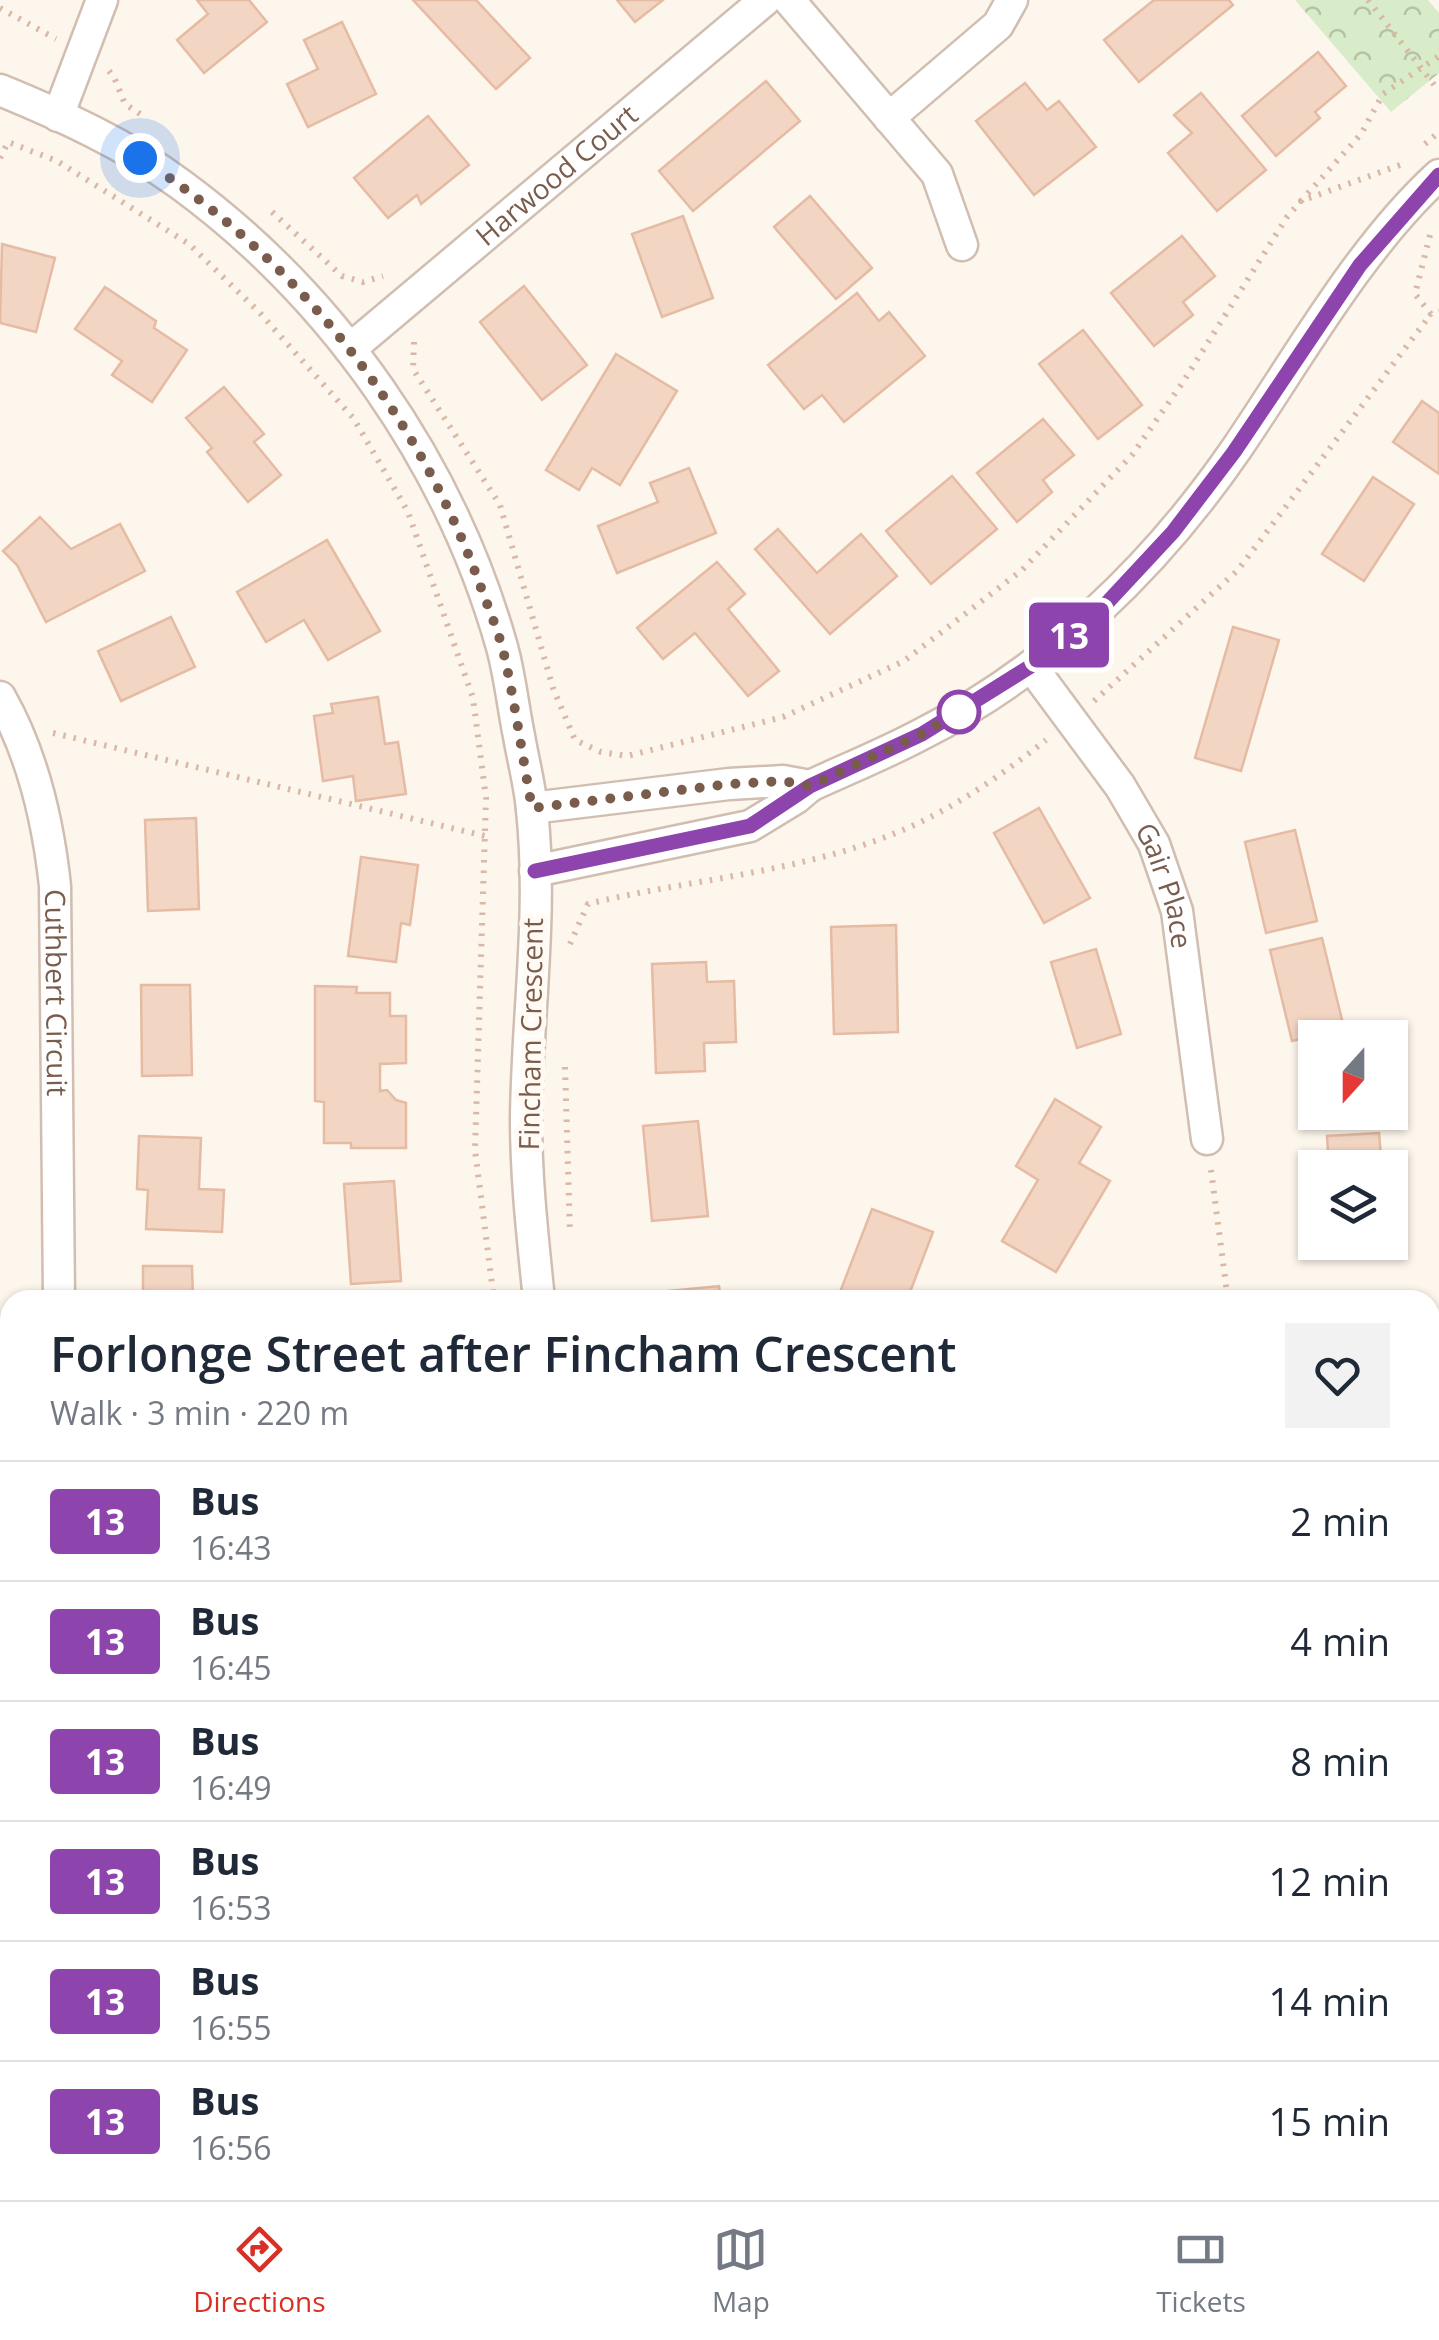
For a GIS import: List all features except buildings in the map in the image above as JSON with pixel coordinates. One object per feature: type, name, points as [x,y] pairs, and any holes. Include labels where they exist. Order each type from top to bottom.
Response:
[{"type":"street","points":[[58,116],[102,0]]},
{"type":"street","name":"Harwood Court","points":[[350,349],[765,0]]},
{"type":"street","points":[[789,0],[936,174],[962,245]]},
{"type":"street","points":[[889,118],[998,25],[1012,0]]},
{"type":"street","name":"Fincham Crescent","points":[[0,90],[140,158],[253,243],[320,311],[350,349],[418,448],[460,530],[502,648],[532,808],[535,871],[526,1120],[538,1290]]},
{"type":"street","points":[[535,871],[750,826],[810,786],[922,734],[1031,666],[1106,604],[1173,532],[1234,452],[1360,265],[1439,175]]},
{"type":"street","name":"Gair Place","points":[[1031,666],[1120,786],[1154,844],[1177,911],[1208,1139]]},
{"type":"street","name":"Cuthbert Circuit","points":[[8,710],[30,762],[50,843],[55,886],[59,1290]]},
{"type":"street","points":[[532,808],[730,784],[783,781],[810,786]]},
{"type":"path","points":[[1368,0],[1439,91]]},
{"type":"path","points":[[601,752],[627,756],[784,717],[904,661],[1022,570],[1132,456],[1301,201],[1360,134],[1383,94],[1439,56]]},
{"type":"path","points":[[1301,201],[1401,164],[1437,133]]},
{"type":"path","points":[[0,158],[8,142],[57,161],[188,244],[260,313],[354,420],[408,512],[472,698],[486,798],[476,1150],[493,1290]]},
{"type":"path","points":[[569,960],[570,941],[588,904],[652,888],[759,872],[889,836],[993,782],[1070,720],[1238,570],[1435,312],[1416,294],[1433,224]]},
{"type":"path","points":[[8,710],[485,836]]},
{"type":"path","points":[[566,1057],[570,1234]]},
{"type":"path","points":[[1208,1139],[1227,1290]]},
{"type":"green space","points":[[1295,0],[1428,0],[1439,13],[1439,73],[1391,112]]},
{"type":"bus line","name":"13","points":[[535,871],[750,826],[810,786],[922,734],[1031,666],[1106,604],[1173,532],[1234,452],[1360,265],[1439,175]]},
{"type":"route","points":[[140,158],[180,184],[253,243],[320,311],[418,448],[460,530],[502,648],[532,808],[730,784],[783,781],[810,786],[922,734],[959,712]]}]
